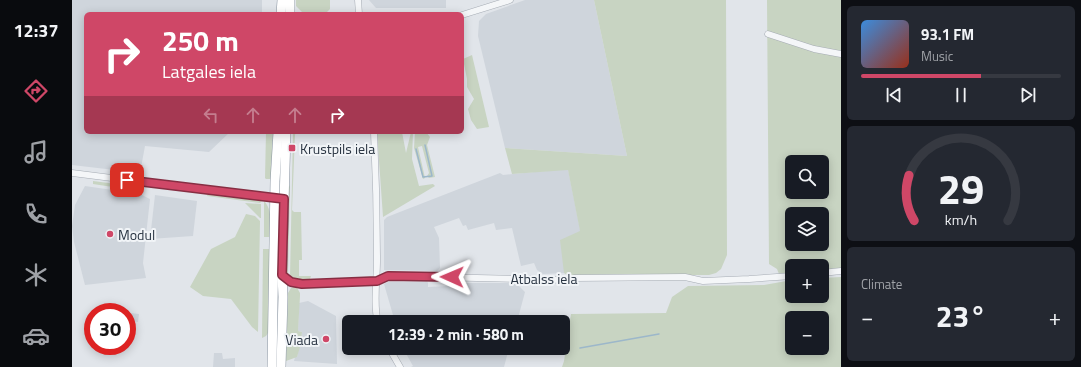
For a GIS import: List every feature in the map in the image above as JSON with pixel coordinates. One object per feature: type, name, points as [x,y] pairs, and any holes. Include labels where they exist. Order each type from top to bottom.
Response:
[{"type":"highway","points":[[281,12],[282,0]]},
{"type":"highway","points":[[290,0],[290,12]]},
{"type":"highway","points":[[278,134],[283,297],[281,367]]},
{"type":"highway","points":[[272,367],[280,199],[286,134]]},
{"type":"street","points":[[358,0],[359,12]]},
{"type":"street","points":[[464,14],[510,0]]},
{"type":"street","points":[[768,34],[814,49],[841,54]]},
{"type":"street","points":[[374,134],[377,214],[375,315]]},
{"type":"street","points":[[72,173],[280,199]]},
{"type":"street","points":[[829,272],[841,271]]},
{"type":"street","points":[[282,275],[296,284]]},
{"type":"street","name":"Atbalss iela","points":[[296,284],[377,281],[388,276],[567,280],[574,278],[685,278],[703,280],[785,276]]},
{"type":"street","points":[[283,297],[288,289],[296,284]]},
{"type":"street","points":[[393,355],[400,367]]},
{"type":"shaded area","points":[[72,0],[262,0],[262,12],[84,12],[84,134],[228,134],[209,152],[145,146],[140,173],[72,165]]},
{"type":"shaded area","points":[[369,0],[446,0],[446,8],[376,8]]},
{"type":"shaded area","points":[[525,0],[594,0],[627,156],[505,148],[478,36],[479,21],[486,14]]},
{"type":"shaded area","points":[[568,169],[582,239],[567,273],[543,274],[537,270],[534,263],[521,266],[512,228],[496,230],[494,223],[468,230],[466,225],[463,226],[459,218],[434,227],[439,238],[440,268],[437,271],[384,270],[384,220],[387,217],[500,173],[503,175]]},
{"type":"shaded area","name":"Modul","points":[[85,186],[140,194],[150,199],[143,263],[146,278],[85,285],[74,242],[72,226],[75,205]]},
{"type":"shaded area","name":"Modul","points":[[155,195],[197,201],[193,236],[150,239]]},
{"type":"shaded area","points":[[427,281],[428,287],[449,286],[449,283],[516,283],[525,292],[519,315],[393,315],[384,284],[388,282]]},
{"type":"shaded area","name":"Viada","points":[[308,301],[336,316],[337,364],[294,361],[295,357],[297,357],[302,332],[298,331],[299,303]]},
{"type":"shaded area","points":[[136,314],[139,314],[138,322],[136,322]]},
{"type":"shaded area","points":[[214,353],[222,353],[223,359],[235,358],[235,367],[213,367]]},
{"type":"shaded area","points":[[407,355],[507,355],[504,367],[411,367],[413,366]]},
{"type":"green space","points":[[296,0],[330,0],[330,9],[327,12],[302,12],[296,6]]},
{"type":"green space","points":[[594,0],[726,0],[727,255],[721,269],[716,273],[709,275],[567,275],[564,273],[560,240],[580,231],[568,170],[512,174],[505,148],[627,156]]},
{"type":"green space","points":[[767,0],[841,0],[841,268],[829,269],[829,259],[785,259],[785,274],[779,274],[777,269],[769,264]]},
{"type":"green space","points":[[472,55],[489,127],[477,129],[471,120],[468,109],[474,99],[467,87],[464,59]]},
{"type":"green space","points":[[266,134],[273,134],[271,179],[265,178]]},
{"type":"green space","points":[[293,134],[295,134],[292,210],[294,212],[301,212],[302,260],[299,260],[299,276],[311,276],[310,279],[292,280],[290,277]]},
{"type":"green space","points":[[377,134],[402,134],[406,153],[411,134],[413,134],[412,159],[419,186],[433,184],[435,186],[383,217]]},
{"type":"green space","points":[[415,134],[428,134],[430,137],[427,145],[435,177],[429,178],[427,176],[429,173],[422,146],[418,147],[425,178],[423,179],[414,148]]},
{"type":"green space","points":[[93,181],[139,187],[139,191],[93,184]]},
{"type":"green space","points":[[289,185],[288,276],[286,273],[287,202]]},
{"type":"green space","points":[[208,194],[262,201],[260,203],[207,196]]},
{"type":"green space","points":[[264,201],[270,213],[270,237],[264,237]]},
{"type":"green space","points":[[245,203],[261,204],[261,218],[260,218]]},
{"type":"green space","points":[[246,214],[255,216],[260,221],[258,332],[252,327],[231,299],[203,296],[190,287],[211,249],[235,237]]},
{"type":"green space","points":[[263,249],[270,249],[271,269],[268,333],[262,338]]},
{"type":"green space","points":[[841,277],[841,367],[562,367],[565,355],[570,355],[571,314],[666,313],[672,297],[688,286],[764,285],[785,281],[785,303],[829,303],[829,278]]},
{"type":"green space","points":[[296,286],[300,293],[298,331],[302,332],[300,347],[297,357],[286,361],[288,293],[291,288]]},
{"type":"waterway","points":[[416,149],[423,177],[432,176],[425,145]]},
{"type":"waterway","points":[[580,348],[659,334]]},
{"type":"place","name":"Krustpils iela","points":[[292,148]]},
{"type":"place","name":"Modul","points":[[110,234]]},
{"type":"place","name":"Viada","points":[[326,339]]},
{"type":"route","points":[[127,180],[284,199],[282,275],[286,279],[296,284],[377,281],[388,276],[452,277]]}]
